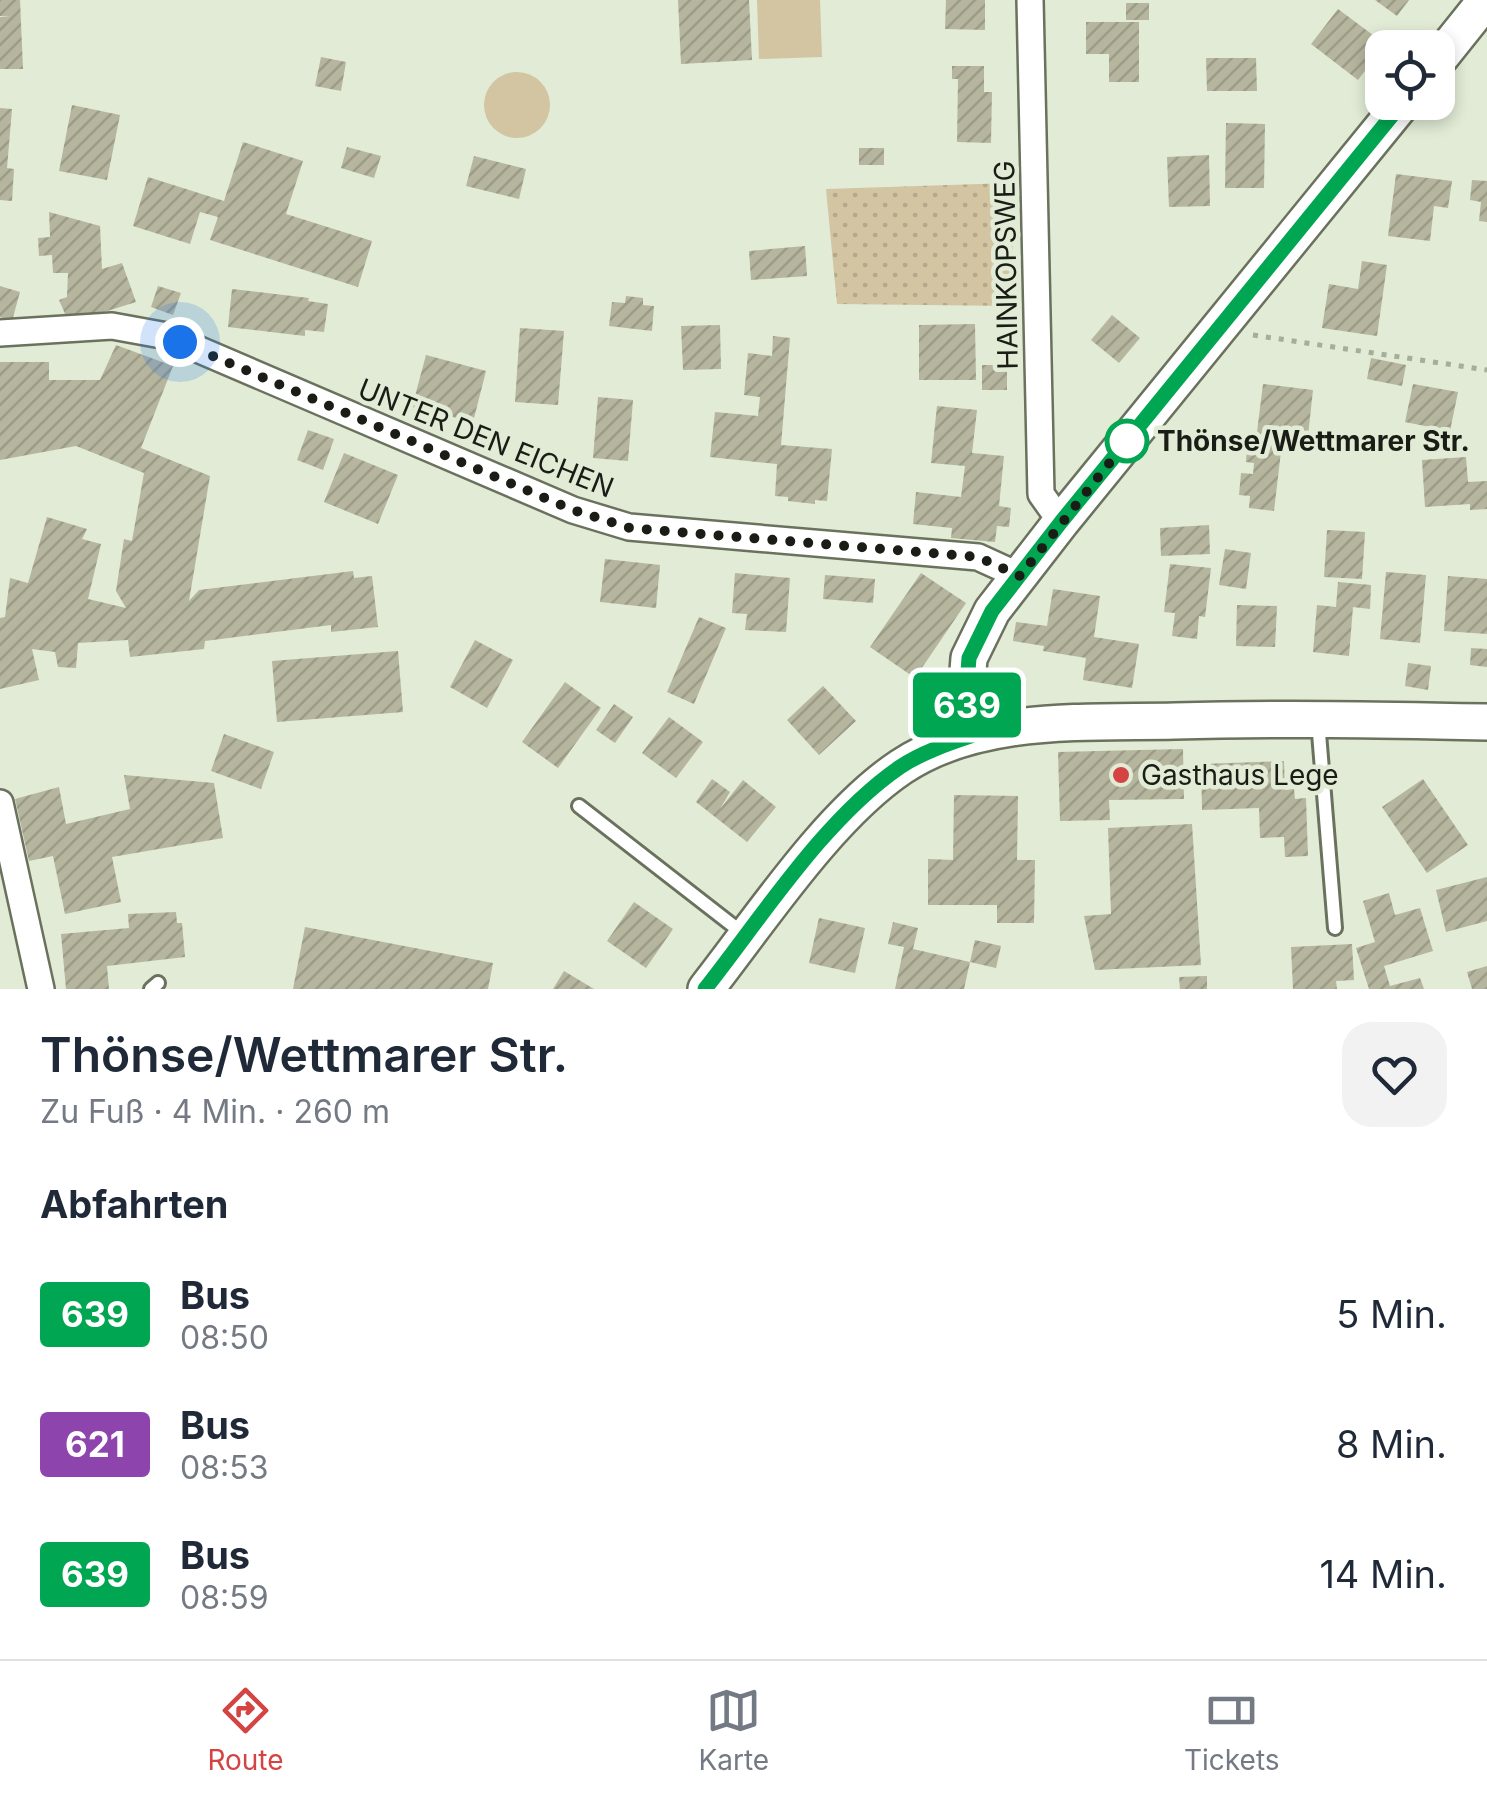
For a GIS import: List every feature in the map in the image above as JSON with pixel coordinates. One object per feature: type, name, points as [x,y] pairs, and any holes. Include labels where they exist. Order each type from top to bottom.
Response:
[{"type":"street","name":"HAINKOPSWEG","points":[[1030,0],[1041,494],[1061,522]]},
{"type":"street","points":[[1455,39],[1486,0]]},
{"type":"street","points":[[971,736],[966,697],[969,658],[992,611],[1388,120]]},
{"type":"street","name":"UNTER DEN EICHEN","points":[[0,333],[112,326],[167,336],[573,510],[630,528],[978,557],[1020,576]]},
{"type":"street","points":[[706,989],[842,816],[900,767],[936,748],[971,736],[1081,724],[1318,718],[1487,722]]},
{"type":"street","points":[[0,803],[41,989]]},
{"type":"lane","points":[[1318,718],[1335,928]]},
{"type":"lane","points":[[579,806],[747,936]]},
{"type":"path","points":[[1252,335],[1487,370]]},
{"type":"shaded area","points":[[757,0],[820,0],[822,57],[759,59]]},
{"type":"shaded area","points":[[517,72],[540,82],[550,105],[540,128],[517,138],[494,128],[484,105],[494,82]]},
{"type":"shaded area","points":[[1011,183],[1014,306],[837,304],[826,189]]},
{"type":"building","points":[[0,0],[20,0],[23,69],[0,69],[0,17],[11,16],[0,16]]},
{"type":"building","points":[[678,0],[749,0],[752,60],[681,64]]},
{"type":"building","points":[[946,0],[985,0],[985,30],[945,29]]},
{"type":"building","points":[[1375,0],[1409,0],[1397,16]]},
{"type":"building","points":[[1126,3],[1149,3],[1149,20],[1126,20]]},
{"type":"building","points":[[1338,9],[1366,30],[1365,71],[1358,80],[1311,44]]},
{"type":"building","points":[[1086,22],[1139,22],[1139,82],[1109,82],[1109,54],[1086,54]]},
{"type":"building","points":[[321,57],[346,62],[341,91],[315,86]]},
{"type":"building","points":[[1206,58],[1256,58],[1257,91],[1207,91]]},
{"type":"building","points":[[952,66],[984,66],[984,92],[992,92],[991,143],[957,142],[958,79],[952,79]]},
{"type":"building","points":[[72,105],[120,115],[107,180],[59,171]]},
{"type":"building","points":[[0,108],[12,109],[7,168],[14,169],[12,201],[0,200]]},
{"type":"building","points":[[1226,123],[1265,124],[1264,188],[1225,188]]},
{"type":"building","points":[[243,142],[303,161],[286,214],[372,241],[358,287],[210,240],[218,217],[200,212],[190,244],[133,226],[148,177],[224,201]]},
{"type":"building","points":[[347,147],[381,156],[374,178],[341,168]]},
{"type":"building","points":[[859,148],[884,148],[884,165],[859,165]]},
{"type":"building","points":[[1209,155],[1210,206],[1169,207],[1167,157]]},
{"type":"building","points":[[474,156],[526,169],[519,199],[466,186]]},
{"type":"building","points":[[1396,174],[1452,181],[1448,208],[1434,206],[1430,241],[1388,236]]},
{"type":"building","points":[[1472,180],[1487,181],[1487,222],[1479,221],[1481,202],[1470,200]]},
{"type":"building","points":[[49,212],[100,226],[102,269],[122,263],[136,302],[69,323],[59,300],[67,297],[68,273],[53,273],[52,255],[39,256],[38,238],[50,237]]},
{"type":"building","points":[[805,246],[807,276],[751,280],[749,251]]},
{"type":"building","points":[[1362,261],[1387,265],[1377,336],[1322,328],[1329,284],[1358,289]]},
{"type":"building","points":[[0,286],[20,292],[12,321],[0,317]]},
{"type":"building","points":[[158,286],[181,293],[173,315],[151,307]]},
{"type":"building","points":[[232,289],[328,304],[324,332],[305,330],[305,336],[228,327]]},
{"type":"building","points":[[626,296],[643,298],[643,305],[654,306],[652,331],[609,326],[612,302],[625,303]]},
{"type":"building","points":[[1112,315],[1140,338],[1119,363],[1091,340]]},
{"type":"building","points":[[975,324],[976,380],[919,380],[919,325]]},
{"type":"building","points":[[720,325],[721,369],[683,370],[681,326]]},
{"type":"building","points":[[520,328],[564,331],[558,405],[515,402]]},
{"type":"building","points":[[773,336],[790,338],[781,445],[832,449],[827,501],[815,500],[815,504],[775,496],[777,464],[710,457],[715,412],[758,416],[760,397],[744,395],[748,353],[772,356]]},
{"type":"building","points":[[116,345],[173,366],[141,448],[210,476],[189,601],[199,590],[353,571],[354,578],[372,576],[378,627],[331,632],[331,625],[205,641],[204,649],[130,657],[128,640],[78,643],[76,668],[58,667],[55,652],[32,649],[39,680],[0,689],[0,618],[5,617],[10,578],[28,583],[47,517],[87,529],[82,539],[101,544],[88,599],[126,608],[116,591],[124,539],[132,541],[144,473],[76,446],[0,460],[0,362],[49,362],[49,380],[100,380]]},
{"type":"building","points":[[426,355],[486,371],[473,422],[412,407]]},
{"type":"building","points":[[1371,358],[1406,365],[1402,386],[1367,379]]},
{"type":"building","points":[[982,365],[1007,365],[1007,390],[982,390]]},
{"type":"building","points":[[1263,384],[1313,390],[1307,445],[1282,443],[1274,511],[1249,508],[1250,496],[1239,495],[1241,473],[1253,474],[1254,463],[1246,462],[1247,447],[1255,448]]},
{"type":"building","points":[[1413,384],[1458,392],[1450,431],[1405,422]]},
{"type":"building","points":[[598,397],[633,400],[628,461],[593,458]]},
{"type":"building","points":[[937,406],[977,410],[972,453],[1004,456],[999,506],[1011,508],[1009,527],[997,526],[995,542],[951,538],[952,528],[913,524],[916,492],[961,497],[965,466],[931,463]]},
{"type":"building","points":[[308,430],[334,439],[323,470],[297,460]]},
{"type":"building","points":[[344,453],[398,475],[378,524],[324,502]]},
{"type":"building","points":[[1466,457],[1468,482],[1487,481],[1487,509],[1470,510],[1470,504],[1425,507],[1422,460]]},
{"type":"building","points":[[1209,525],[1210,554],[1161,556],[1160,528]]},
{"type":"building","points":[[1327,530],[1365,532],[1362,579],[1324,577]]},
{"type":"building","points":[[1225,549],[1251,553],[1246,589],[1219,585]]},
{"type":"building","points":[[605,559],[660,565],[656,608],[600,602]]},
{"type":"building","points":[[1170,564],[1211,568],[1205,617],[1199,616],[1197,639],[1172,636],[1175,613],[1164,612]]},
{"type":"building","points":[[1386,572],[1426,575],[1420,643],[1380,639]]},
{"type":"building","points":[[735,573],[790,578],[786,632],[745,630],[747,614],[732,613]]},
{"type":"building","points":[[921,573],[966,603],[915,678],[870,647]]},
{"type":"building","points":[[825,575],[875,579],[873,603],[823,599]]},
{"type":"building","points":[[1448,576],[1487,579],[1487,634],[1444,631]]},
{"type":"building","points":[[1338,582],[1371,585],[1370,609],[1353,607],[1349,656],[1313,652],[1317,605],[1336,607]]},
{"type":"building","points":[[1053,589],[1100,596],[1094,637],[1139,644],[1132,688],[1083,680],[1086,658],[1013,641],[1016,622],[1047,626]]},
{"type":"building","points":[[1237,605],[1277,606],[1275,647],[1236,646]]},
{"type":"building","points":[[699,617],[726,628],[694,704],[667,692]]},
{"type":"building","points":[[475,640],[513,660],[487,708],[450,687]]},
{"type":"building","points":[[1471,648],[1487,649],[1487,667],[1470,665]]},
{"type":"building","points":[[398,651],[403,712],[277,722],[272,661]]},
{"type":"building","points":[[1408,663],[1431,666],[1428,690],[1405,686]]},
{"type":"building","points":[[565,682],[601,708],[558,768],[522,742]]},
{"type":"building","points":[[823,686],[856,721],[819,755],[787,720]]},
{"type":"building","points":[[614,704],[633,717],[615,743],[596,730]]},
{"type":"building","points":[[669,717],[703,742],[676,778],[642,753]]},
{"type":"building","points":[[224,734],[274,752],[261,789],[211,771]]},
{"type":"building","name":"Gasthaus Lege","points":[[1183,749],[1184,799],[1109,800],[1110,820],[1060,821],[1058,752]]},
{"type":"building","points":[[1284,761],[1285,790],[1294,789],[1295,799],[1306,798],[1308,856],[1285,857],[1284,837],[1260,838],[1259,808],[1202,810],[1201,764]]},
{"type":"building","points":[[124,775],[214,783],[223,838],[112,857],[121,902],[65,914],[53,856],[29,861],[15,799],[59,787],[66,824],[130,809]]},
{"type":"building","points":[[712,779],[730,792],[720,809],[743,780],[776,807],[747,842],[696,802]]},
{"type":"building","points":[[1423,779],[1468,845],[1427,873],[1382,807]]},
{"type":"building","points":[[954,795],[1018,796],[1017,860],[1035,860],[1034,923],[997,923],[997,905],[928,905],[928,859],[953,860]]},
{"type":"building","points":[[1192,824],[1201,965],[1095,970],[1084,916],[1111,914],[1108,828]]},
{"type":"building","points":[[1487,877],[1487,921],[1446,932],[1436,890]]},
{"type":"building","points":[[1389,893],[1395,915],[1420,908],[1433,951],[1384,966],[1390,986],[1420,978],[1424,989],[1369,989],[1356,948],[1375,942],[1363,901]]},
{"type":"building","points":[[634,902],[673,929],[646,968],[607,941]]},
{"type":"building","points":[[176,912],[177,923],[182,923],[185,957],[107,966],[109,989],[66,989],[61,934],[129,928],[128,914]]},
{"type":"building","points":[[819,918],[865,928],[855,973],[809,963]]},
{"type":"building","points":[[893,922],[918,928],[913,949],[970,962],[964,989],[895,989],[904,947],[888,944]]},
{"type":"building","points":[[305,927],[493,963],[488,989],[293,989]]},
{"type":"building","points":[[975,940],[1001,946],[996,968],[970,962]]},
{"type":"building","points":[[1352,944],[1354,980],[1336,981],[1337,989],[1293,989],[1291,947]]},
{"type":"building","points":[[1487,966],[1487,989],[1472,989],[1467,972]]},
{"type":"building","points":[[564,971],[594,989],[553,989]]},
{"type":"building","points":[[1207,976],[1207,989],[1180,989],[1179,977]]},
{"type":"bus line","name":"639","points":[[705,989],[842,816],[900,767],[936,748],[971,736],[966,697],[969,658],[992,611],[1388,120]]},
{"type":"place","name":"Thönse/Wettmarer Str.","points":[[1127,441]]},
{"type":"place","name":"Gasthaus Lege","points":[[1121,775]]},
{"type":"route","points":[[180,342],[573,510],[630,528],[978,557],[1020,576],[1130,437],[1127,441]]}]
